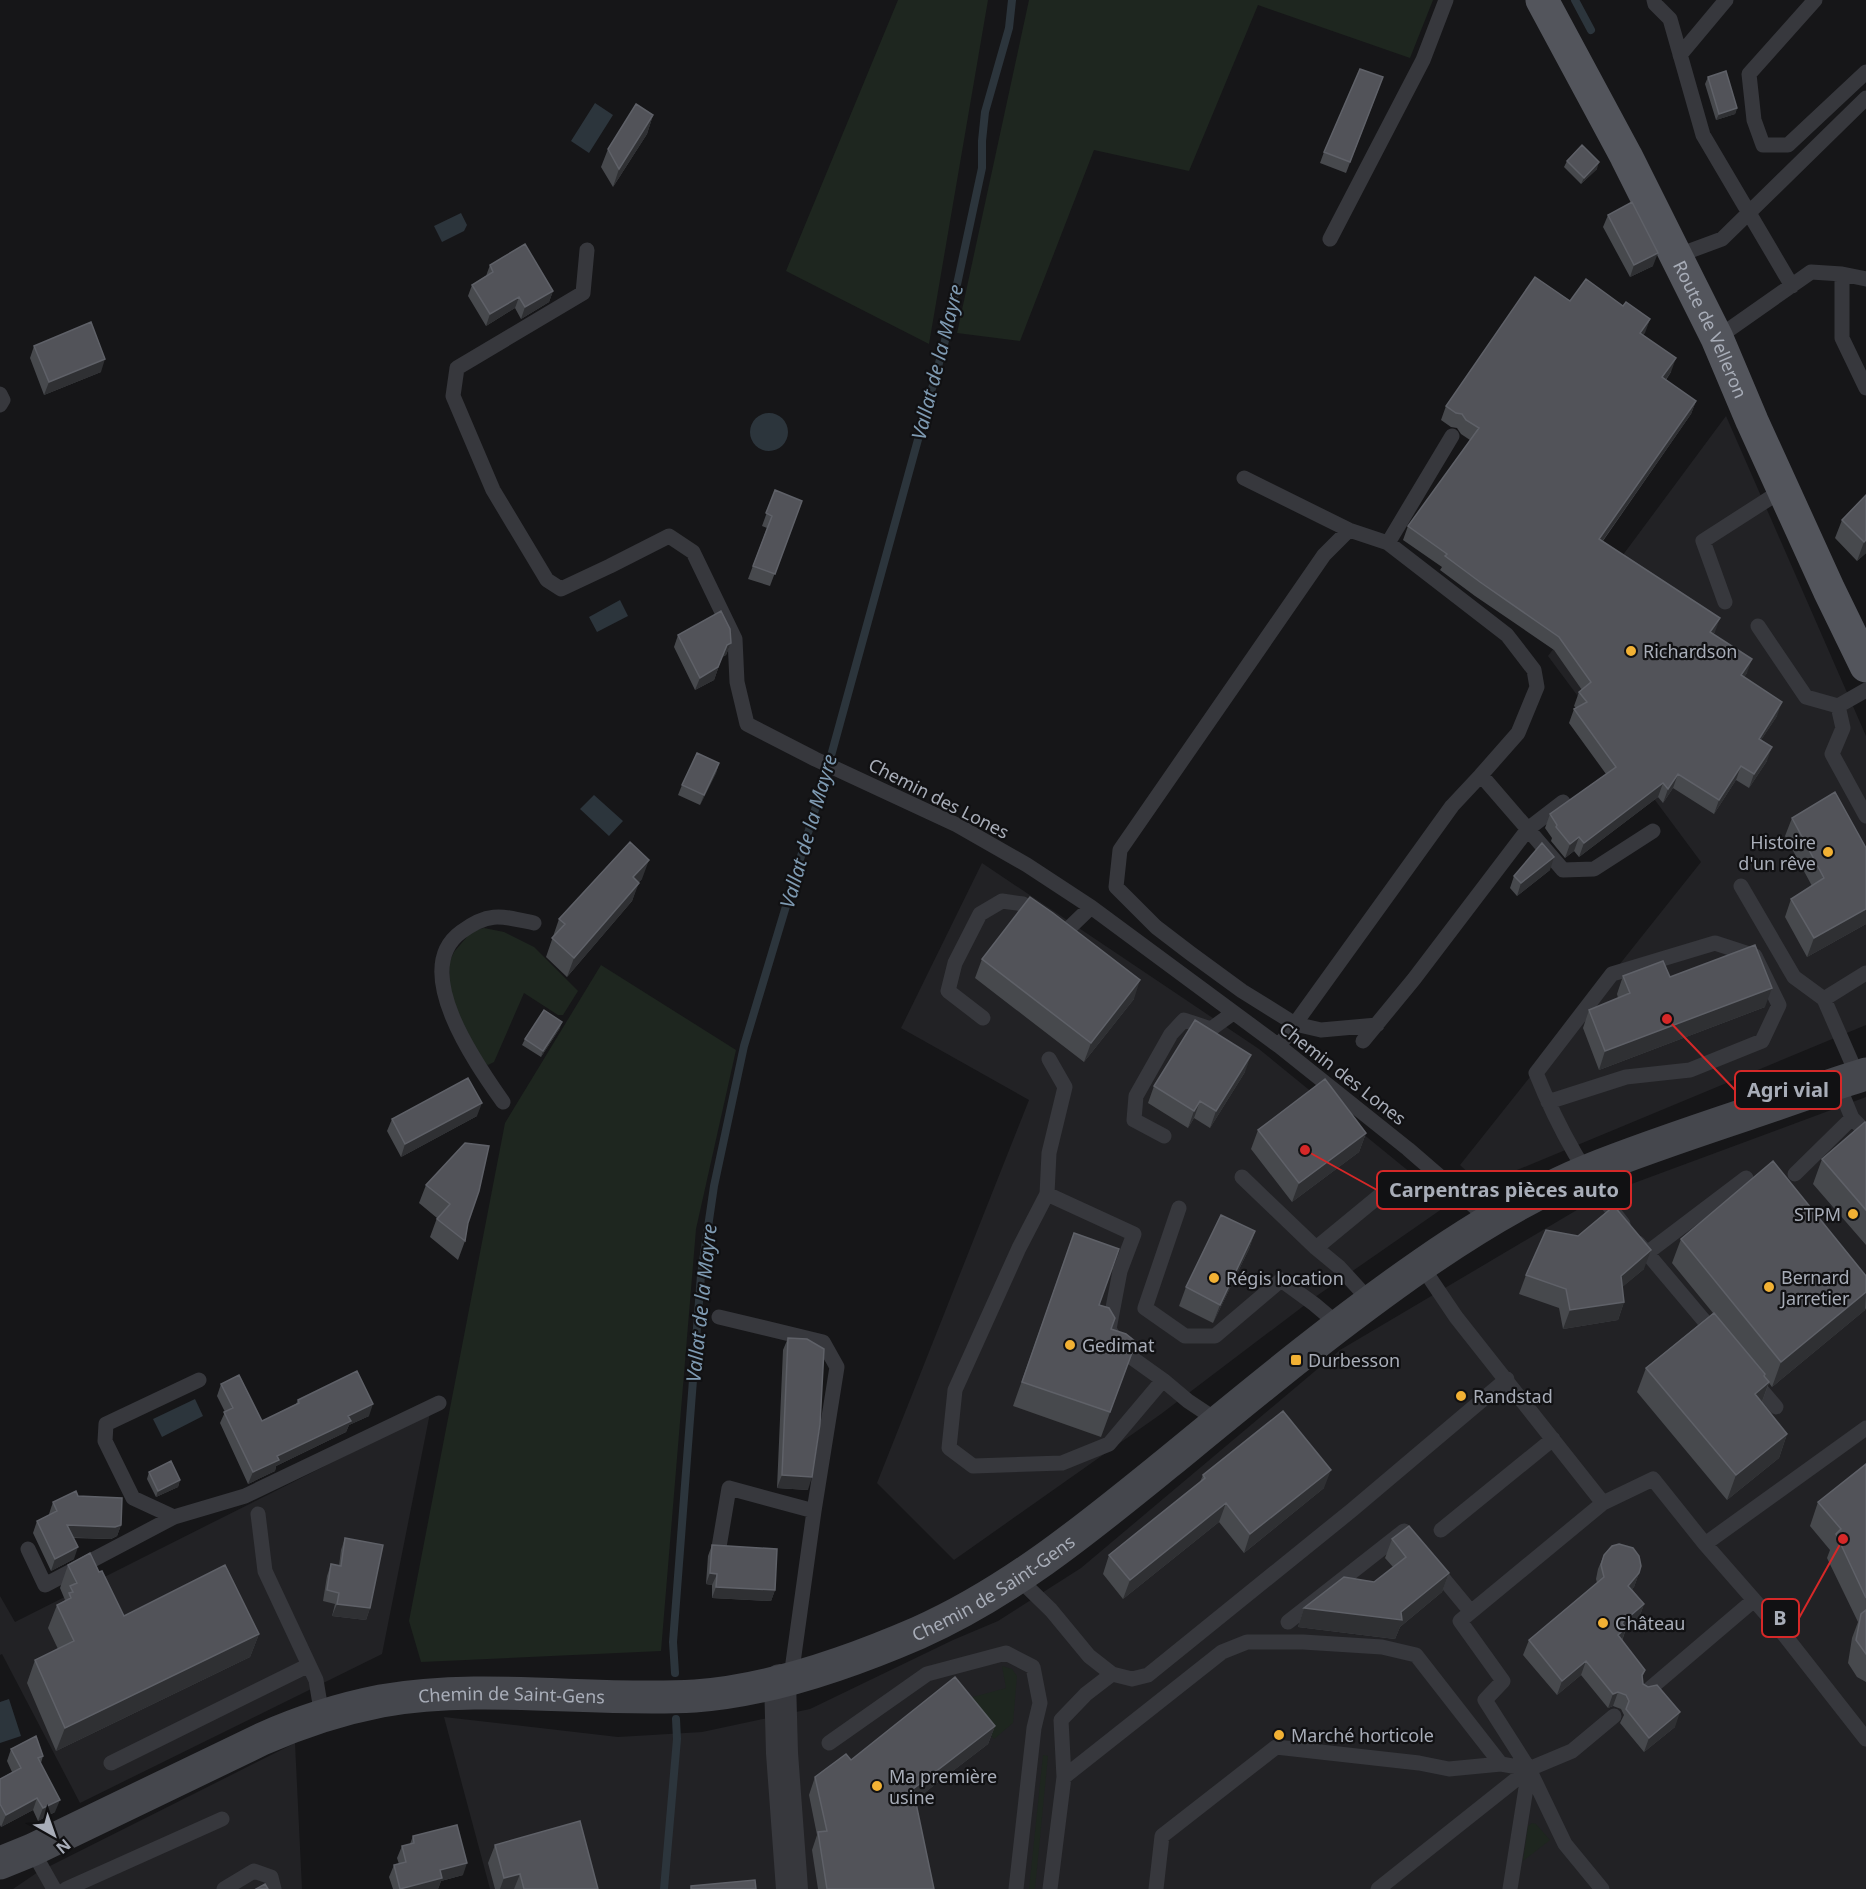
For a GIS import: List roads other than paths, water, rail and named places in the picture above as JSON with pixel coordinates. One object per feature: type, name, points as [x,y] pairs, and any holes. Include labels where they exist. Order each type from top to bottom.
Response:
[{"type":"main road","name":"Route de Velleron","points":[[1542,0],[1626,156],[1717,338],[1752,421],[1866,666]]},
{"type":"main road","name":"Chemin de Saint-Gens","points":[[0,1863],[33,1850],[297,1723],[322,1716],[383,1701],[444,1695],[697,1696],[786,1679],[858,1657],[919,1632],[973,1606],[1073,1540],[1339,1325],[1421,1265],[1490,1220],[1584,1172],[1676,1137],[1857,1076]]},
{"type":"main road","name":"Chemin de Saint-Gens","points":[[0,1874],[33,1850]]},
{"type":"street","points":[[786,1679],[782,1753],[792,1889]]},
{"type":"lane","points":[[1330,239],[1423,60],[1446,0]]},
{"type":"lane","points":[[1654,0],[1655,4],[1670,19],[1703,135],[1792,286]]},
{"type":"lane","points":[[1680,55],[1726,0]]},
{"type":"lane","points":[[1815,0],[1749,74],[1754,120],[1763,145],[1788,145],[1866,72]]},
{"type":"lane","points":[[1676,256],[1722,239],[1866,98]]},
{"type":"lane","name":"Chemin des Lones","points":[[587,250],[584,293],[457,368],[453,396],[493,490],[548,580],[561,589],[669,536],[693,552],[735,639],[737,682],[747,724],[815,759],[957,825],[1027,865],[1091,907],[1279,1046],[1408,1149],[1490,1220]]},
{"type":"lane","points":[[1717,338],[1811,272],[1842,274],[1866,279]]},
{"type":"lane","points":[[1842,274],[1842,338],[1866,388]]},
{"type":"lane","points":[[0,394],[3,400],[0,405]]},
{"type":"lane","points":[[1388,543],[1452,436]]},
{"type":"lane","points":[[1244,478],[1349,530],[1388,543],[1507,635],[1533,670],[1537,687],[1518,733],[1452,806],[1279,1046]]},
{"type":"lane","points":[[1725,602],[1703,541],[1784,489]]},
{"type":"lane","points":[[1349,530],[1324,555],[1120,850],[1116,888],[1156,927],[1190,953],[1242,991],[1295,1024],[1321,1030],[1377,1025]]},
{"type":"lane","points":[[1758,626],[1806,698],[1838,706],[1866,690]]},
{"type":"lane","points":[[1838,706],[1843,728],[1832,754],[1866,816]]},
{"type":"lane","points":[[1481,775],[1563,870],[1594,869],[1653,831]]},
{"type":"lane","points":[[1363,1041],[1414,979],[1528,829],[1563,802]]},
{"type":"lane","points":[[1741,886],[1794,977],[1824,999],[1857,1076],[1852,1118],[1795,1174]]},
{"type":"lane","points":[[984,1018],[948,991],[955,963],[980,914],[1002,902],[1023,904],[1070,935],[1091,907]]},
{"type":"lane","points":[[503,1102],[483,1074],[452,1017],[441,982],[444,955],[456,935],[477,920],[504,916],[534,923]]},
{"type":"lane","points":[[1548,1102],[1626,1077],[1690,1070],[1762,1041],[1779,1005],[1755,956],[1715,943],[1612,974],[1536,1073],[1548,1102],[1584,1172],[1599,1195],[1723,1344]]},
{"type":"lane","points":[[1824,999],[1866,973]]},
{"type":"lane","points":[[1164,1136],[1134,1120],[1136,1096],[1165,1044],[1184,1020],[1211,1029],[1233,1013]]},
{"type":"lane","points":[[1049,1059],[1065,1087],[1049,1153],[1047,1194],[1019,1248],[955,1390],[949,1448],[973,1466],[1062,1463],[1109,1444],[1162,1380]]},
{"type":"lane","points":[[1852,1118],[1866,1132]]},
{"type":"lane","points":[[1242,1177],[1339,1267],[1371,1302]]},
{"type":"lane","points":[[1647,1253],[1746,1178]]},
{"type":"lane","points":[[1316,1248],[1384,1192]]},
{"type":"lane","points":[[1047,1194],[1134,1234],[1120,1272],[1109,1329],[1120,1350],[1218,1421]]},
{"type":"lane","points":[[1179,1208],[1145,1308],[1185,1336],[1215,1336],[1281,1280],[1339,1325]]},
{"type":"lane","points":[[1421,1265],[1456,1317],[1604,1503]]},
{"type":"lane","points":[[719,1317],[823,1342],[837,1367],[786,1679]]},
{"type":"lane","points":[[1746,1371],[1776,1407]]},
{"type":"lane","points":[[1018,1578],[1051,1610],[1089,1656],[1112,1674],[1132,1679],[1148,1675],[1361,1502],[1507,1379]]},
{"type":"lane","points":[[174,1517],[133,1498],[105,1441],[106,1424],[199,1380]]},
{"type":"lane","points":[[28,1549],[45,1585],[174,1517],[245,1496],[439,1403]]},
{"type":"lane","points":[[1705,1545],[1866,1428]]},
{"type":"lane","points":[[1442,1530],[1553,1439]]},
{"type":"lane","points":[[1466,1617],[1604,1503],[1653,1479],[1705,1545],[1782,1632],[1866,1739]]},
{"type":"lane","points":[[719,1547],[729,1488],[814,1511]]},
{"type":"lane","points":[[258,1514],[264,1571],[316,1680],[322,1716]]},
{"type":"lane","points":[[1288,1622],[1404,1531],[1466,1617],[1503,1681],[1485,1700],[1529,1770],[1565,1844],[1602,1889]]},
{"type":"lane","points":[[1646,1692],[1754,1600]]},
{"type":"lane","points":[[1064,1777],[1222,1652],[1247,1642],[1302,1642],[1382,1647],[1416,1655],[1501,1764]]},
{"type":"lane","points":[[829,1743],[927,1674],[1006,1653],[1033,1667],[1040,1703],[1034,1728],[1016,1889]]},
{"type":"lane","points":[[111,1763],[309,1665]]},
{"type":"lane","points":[[1050,1889],[1064,1777],[1060,1720],[1086,1694],[1112,1674]]},
{"type":"lane","points":[[1378,1889],[1529,1770],[1572,1751],[1614,1716]]},
{"type":"lane","points":[[1156,1889],[1162,1836],[1276,1747],[1419,1763],[1449,1769],[1501,1764],[1529,1770]]},
{"type":"lane","points":[[1510,1889],[1529,1770]]},
{"type":"lane","points":[[66,1889],[222,1819]]},
{"type":"lane","points":[[33,1850],[54,1889]]},
{"type":"lane","points":[[224,1889],[254,1871],[271,1877],[274,1889]]},
{"type":"waterway","name":"Vallat de la Mayre","points":[[675,1673],[673,1642],[701,1275],[714,1186],[744,1046],[829,763],[944,345],[982,168],[985,112],[1009,28],[1012,0]]},
{"type":"waterway","points":[[1575,0],[1591,30]]},
{"type":"waterway","name":"Vallat de la Mayre","points":[[664,1889],[677,1739],[676,1719]]},
{"type":"place","name":"Richardson","points":[[1631,651]]},
{"type":"place","name":"Histoire d'un rêve","points":[[1828,852]]},
{"type":"place","name":"Agri vial","points":[[1667,1019]]},
{"type":"place","name":"Carpentras pièces auto","points":[[1305,1150]]},
{"type":"place","name":"STPM","points":[[1853,1214]]},
{"type":"place","name":"Régis location","points":[[1214,1278]]},
{"type":"place","name":"Bernard Jarretier","points":[[1769,1287]]},
{"type":"place","name":"Gedimat","points":[[1070,1345]]},
{"type":"place","name":"Durbesson","points":[[1296,1360]]},
{"type":"place","name":"Randstad","points":[[1461,1396]]},
{"type":"place","name":"B","points":[[1843,1539]]},
{"type":"place","name":"Château","points":[[1603,1623]]},
{"type":"place","name":"Marché horticole","points":[[1279,1735]]},
{"type":"place","name":"Ma première usine","points":[[877,1786]]}]
